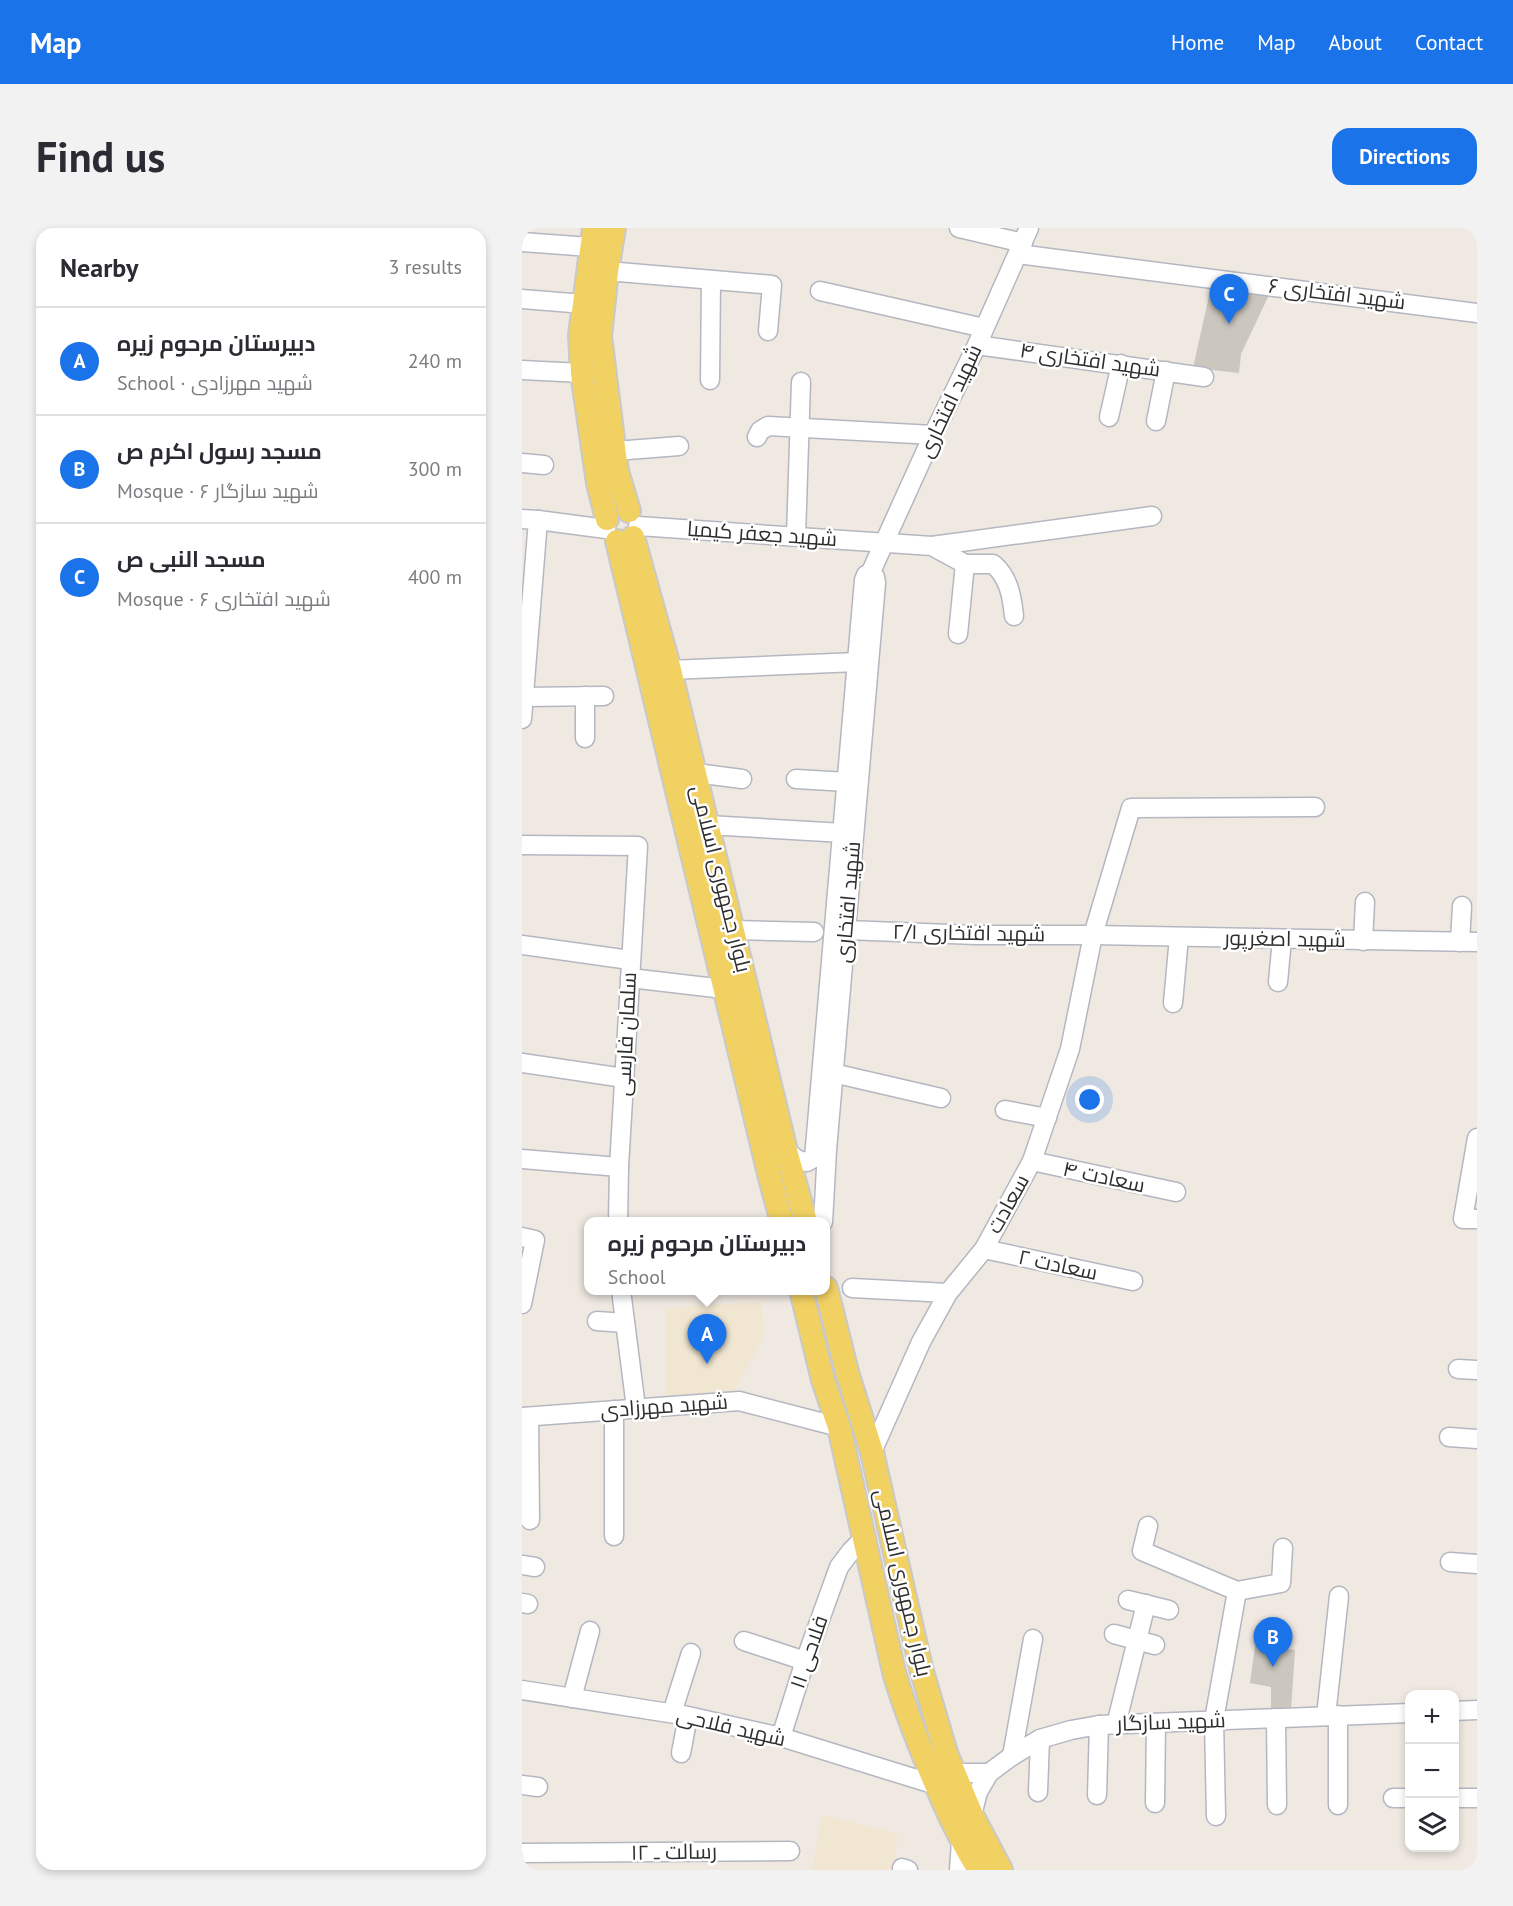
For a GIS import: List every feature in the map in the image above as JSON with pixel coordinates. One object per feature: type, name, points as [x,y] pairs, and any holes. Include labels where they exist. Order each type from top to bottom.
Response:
[{"type":"main road","name":"بلوار جمهوری اسلامی","points":[[608,481],[615,451],[600,336],[614,228]]},
{"type":"main road","name":"بلوار جمهوری اسلامی","points":[[592,237],[580,335],[582,373],[608,481],[670,670],[786,1151],[805,1217]]},
{"type":"main road","name":"بلوار جمهوری اسلامی","points":[[622,527],[724,989],[781,1217]]},
{"type":"main road","name":"بلوار جمهوری اسلامی","points":[[802,1295],[823,1380],[839,1427],[863,1539],[905,1712],[945,1779],[972,1815],[1001,1870]]},
{"type":"main road","name":"بلوار جمهوری اسلامی","points":[[827,1295],[847,1372],[872,1452],[921,1668],[933,1705],[945,1779],[961,1841],[979,1870]]},
{"type":"main road","points":[[810,1330],[816,1338],[824,1340],[832,1335],[835,1327]]},
{"type":"main road","points":[[823,1380],[826,1372],[832,1367],[841,1367],[847,1372]]},
{"type":"main road","points":[[894,1672],[903,1678],[915,1678],[921,1668]]},
{"type":"main road","points":[[905,1712],[915,1702],[923,1701],[933,1705]]},
{"type":"street","name":"شهید افتخاری ۶","points":[[959,228],[1023,242],[1477,313]]},
{"type":"street","points":[[522,242],[592,237]]},
{"type":"street","name":"شهید افتخاری","points":[[823,1217],[821,1147],[833,1073],[873,579],[885,542],[1023,242]]},
{"type":"street","points":[[607,271],[772,285],[768,331]]},
{"type":"street","points":[[710,380],[711,280]]},
{"type":"street","points":[[820,291],[984,328]]},
{"type":"street","points":[[522,299],[584,304]]},
{"type":"street","name":"شهید افتخاری ۴","points":[[977,345],[1204,377]]},
{"type":"street","points":[[1108,417],[1121,364]]},
{"type":"street","points":[[522,370],[582,373]]},
{"type":"street","points":[[1156,422],[1166,371]]},
{"type":"street","points":[[796,536],[801,382]]},
{"type":"street","points":[[757,437],[760,431],[768,426],[933,435]]},
{"type":"street","points":[[615,451],[680,446]]},
{"type":"street","points":[[522,463],[544,465]]},
{"type":"street","points":[[932,546],[1152,516]]},
{"type":"street","points":[[522,719],[530,520]]},
{"type":"street","name":"شهید جعفر کیمیا","points":[[530,520],[932,546]]},
{"type":"street","points":[[932,546],[965,564],[993,564],[1002,571],[1011,596],[1014,616]]},
{"type":"street","points":[[958,634],[965,564]]},
{"type":"street","points":[[786,1151],[798,1160],[807,1162],[814,1158],[821,1147],[843,833],[864,580],[866,575],[873,579]]},
{"type":"street","points":[[670,670],[857,662]]},
{"type":"street","points":[[523,707],[595,696],[585,738]]},
{"type":"street","points":[[696,773],[742,779]]},
{"type":"street","points":[[796,779],[847,782]]},
{"type":"street","name":"سعادت","points":[[872,1452],[921,1342],[948,1293],[984,1249],[1032,1161],[1070,1049],[1093,935],[1131,808],[1315,807]]},
{"type":"street","points":[[708,825],[843,833]]},
{"type":"street","name":"سلمان فارسی","points":[[522,845],[639,846],[630,969],[618,1217]]},
{"type":"street","points":[[1363,940],[1365,902]]},
{"type":"street","points":[[1462,906],[1468,942]]},
{"type":"street","points":[[734,930],[814,932]]},
{"type":"street","name":"شهید افتخاری ۲/۱","points":[[846,930],[976,935],[1093,935]]},
{"type":"street","name":"شهید اصغرپور","points":[[1093,935],[1468,942]]},
{"type":"street","points":[[1173,1003],[1179,937]]},
{"type":"street","points":[[1278,982],[1282,939]]},
{"type":"street","points":[[522,945],[724,989]]},
{"type":"street","points":[[522,1063],[624,1078]]},
{"type":"street","points":[[833,1073],[941,1098]]},
{"type":"street","points":[[1005,1110],[1047,1118]]},
{"type":"street","points":[[1476,1146],[1463,1219],[1477,1219]]},
{"type":"street","points":[[522,1159],[619,1167]]},
{"type":"street","name":"سعادت ۴","points":[[1032,1161],[1176,1192]]},
{"type":"street","points":[[522,1304],[528,1239]]},
{"type":"street","name":"سعادت ۲","points":[[984,1249],[1133,1281]]},
{"type":"street","points":[[852,1288],[948,1293]]},
{"type":"street","points":[[622,1295],[636,1408]]},
{"type":"street","points":[[597,1321],[625,1323]]},
{"type":"street","points":[[1458,1369],[1477,1370]]},
{"type":"street","name":"شهید مهرزادی","points":[[526,1417],[739,1401],[839,1427]]},
{"type":"street","points":[[614,1410],[614,1536]]},
{"type":"street","points":[[526,1417],[530,1520]]},
{"type":"street","points":[[1449,1437],[1477,1439]]},
{"type":"street","points":[[1148,1526],[1143,1551],[1237,1591],[1281,1583],[1283,1548]]},
{"type":"street","name":"فلاحی ۱۱","points":[[781,1737],[805,1661],[839,1567],[863,1539]]},
{"type":"street","points":[[1450,1562],[1477,1564]]},
{"type":"street","points":[[1216,1816],[1214,1720],[1237,1591]]},
{"type":"street","points":[[1338,1805],[1332,1715],[1339,1596]]},
{"type":"street","points":[[1128,1600],[1168,1610]]},
{"type":"street","points":[[1097,1795],[1108,1725],[1137,1640],[1146,1604]]},
{"type":"street","points":[[572,1698],[590,1631]]},
{"type":"street","points":[[1114,1634],[1155,1645]]},
{"type":"street","points":[[1012,1756],[1032,1639]]},
{"type":"street","points":[[744,1641],[805,1661]]},
{"type":"street","points":[[681,1753],[680,1714],[691,1653]]},
{"type":"street","name":"شهید فلاحی","points":[[522,1690],[680,1714],[945,1779],[988,1773]]},
{"type":"street","points":[[1459,1711],[1477,1710]]},
{"type":"street","name":"شهید سازگار","points":[[988,1773],[1040,1739],[1071,1730],[1108,1725],[1405,1713]]},
{"type":"street","points":[[1276,1718],[1277,1805]]},
{"type":"street","points":[[1155,1803],[1156,1723]]},
{"type":"street","points":[[1038,1792],[1040,1739]]},
{"type":"street","points":[[972,1815],[978,1792],[988,1773]]},
{"type":"street","points":[[1459,1798],[1477,1798]]},
{"type":"street","points":[[959,1870],[961,1841]]},
{"type":"street","name":"رسالت ـ ۱۲","points":[[522,1853],[790,1851]]},
{"type":"shaded area","points":[[762,1302],[764,1337],[733,1392],[665,1397],[665,1308]]},
{"type":"shaded area","points":[[822,1815],[897,1833],[895,1870],[812,1870]]},
{"type":"building","points":[[1211,287],[1269,295],[1241,354],[1239,373],[1193,368]]},
{"type":"building","points":[[1255,1646],[1295,1650],[1291,1710],[1271,1710],[1271,1687],[1250,1683]]},
{"type":"place","name":"مسجد النبی ص","points":[[1229,324]]},
{"type":"place","name":"دبیرستان مرحوم زیره","points":[[707,1364]]},
{"type":"place","name":"مسجد رسول اکرم ص","points":[[1273,1667]]}]
